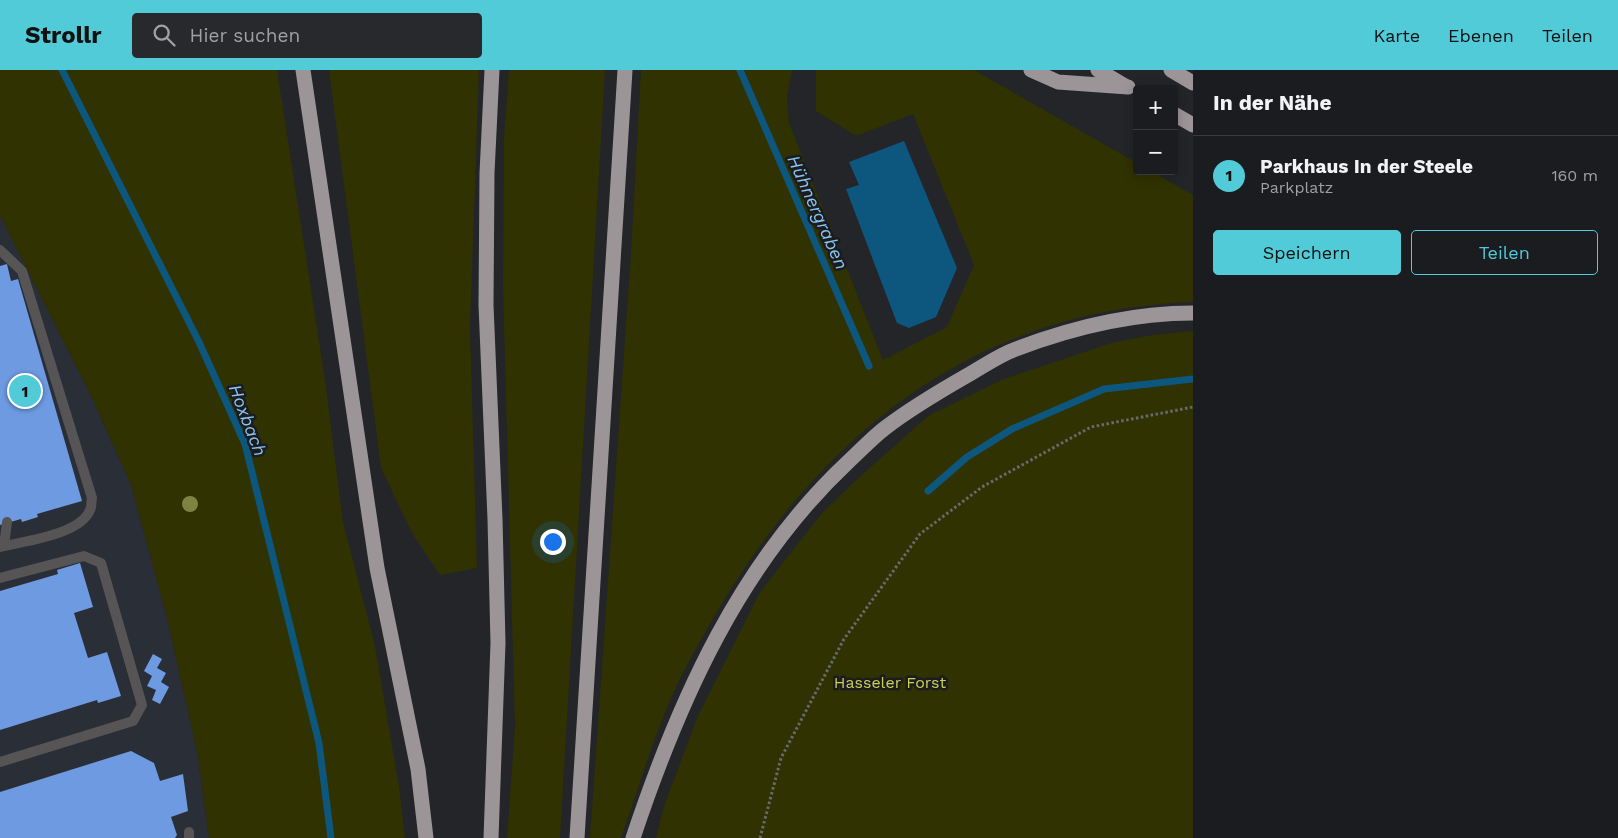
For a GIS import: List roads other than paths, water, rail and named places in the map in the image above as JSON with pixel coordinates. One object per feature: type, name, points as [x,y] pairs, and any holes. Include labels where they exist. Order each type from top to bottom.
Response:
[{"type":"highway","points":[[303,70],[377,568],[418,769],[426,838]]},
{"type":"highway","points":[[491,838],[498,643],[486,305],[487,173],[492,70]]},
{"type":"highway","points":[[577,838],[625,70]]},
{"type":"highway","points":[[1031,70],[1058,82],[1132,90]]},
{"type":"highway","points":[[1098,70],[1132,90]]},
{"type":"highway","points":[[1171,70],[1193,83]]},
{"type":"highway","points":[[1178,116],[1193,125]]},
{"type":"highway","points":[[633,838],[657,767],[694,680],[733,609],[762,562],[794,518],[857,454],[884,429],[949,385],[1014,349],[1099,323],[1193,313]]},
{"type":"lane","points":[[0,250],[22,271],[92,498],[90,510],[81,522],[64,531],[2,547],[8,522]]},
{"type":"lane","points":[[0,578],[84,556],[101,563],[142,705],[133,721],[0,762]]},
{"type":"water","points":[[904,141],[957,268],[936,317],[909,328],[897,323],[846,189],[859,185],[849,162]]},
{"type":"waterway","name":"Hoxbach","points":[[62,70],[199,342],[245,444],[319,743],[331,838]]},
{"type":"waterway","name":"Hühnergraben","points":[[740,70],[869,366]]},
{"type":"waterway","name":"Hühnergraben","points":[[928,491],[967,457],[1012,429],[1104,389],[1193,379]]},
{"type":"place","name":"Parkhaus In der Steele","points":[[25,391]]},
{"type":"park label","name":"Hasseler Forst","points":[[890,682]]}]
